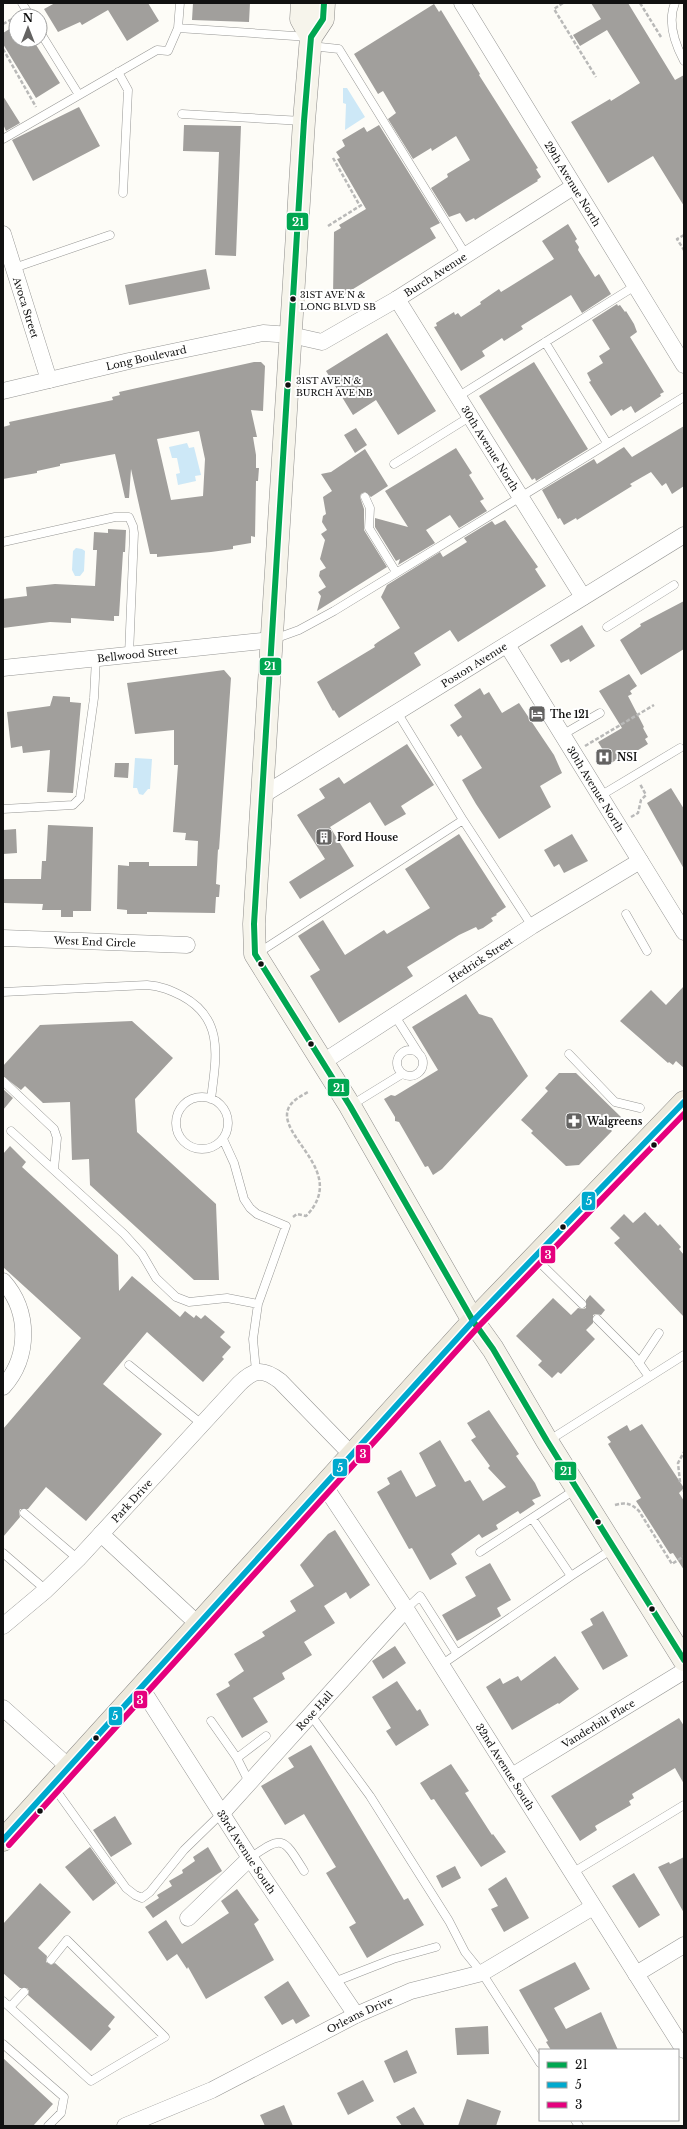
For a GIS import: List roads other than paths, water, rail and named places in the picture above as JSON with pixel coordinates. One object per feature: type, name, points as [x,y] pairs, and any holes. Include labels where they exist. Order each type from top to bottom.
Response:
[{"type":"main road","points":[[302,3],[301,19],[311,41]]},
{"type":"main road","points":[[324,3],[323,19],[311,41],[304,121],[254,924],[255,954],[350,1106],[472,1321],[493,1349],[547,1441],[684,1660]]},
{"type":"main road","points":[[3,1840],[53,1786],[140,1686],[199,1625],[472,1321],[684,1102]]},
{"type":"street","name":"29th Avenue North","points":[[462,3],[573,187],[684,365]]},
{"type":"street","name":"Burch Avenue","points":[[291,335],[322,342],[397,299],[573,187]]},
{"type":"street","name":"Avoca Street","points":[[3,234],[49,380]]},
{"type":"street","name":"30th Avenue North","points":[[397,299],[472,416],[583,597]]},
{"type":"street","name":"Long Boulevard","points":[[3,391],[263,332],[291,335]]},
{"type":"street","name":"Poston Avenue","points":[[263,795],[684,535]]},
{"type":"street","name":"Bellwood Street","points":[[3,668],[272,640]]},
{"type":"street","name":"30th Avenue North","points":[[507,644],[684,932]]},
{"type":"street","name":"Hedrick Street","points":[[323,1062],[532,926],[640,861]]},
{"type":"street","name":"West End Circle","points":[[3,938],[187,945]]},
{"type":"street","points":[[3,1281],[17,1302],[24,1330],[20,1361],[10,1379],[3,1387]]},
{"type":"street","points":[[256,1371],[270,1374],[280,1381],[351,1454]]},
{"type":"street","name":"Park Drive","points":[[3,1626],[46,1590],[78,1559],[203,1425],[239,1384],[256,1371]]},
{"type":"street","name":"32nd Avenue South","points":[[324,1485],[406,1609],[684,2050]]},
{"type":"street","points":[[101,1534],[199,1625]]},
{"type":"street","name":"Rose Hall","points":[[222,1812],[406,1609]]},
{"type":"street","name":"Vanderbilt Place","points":[[512,1776],[684,1671]]},
{"type":"street","name":"33rd Avenue South","points":[[140,1686],[250,1858],[356,2015]]},
{"type":"street","points":[[3,1708],[69,1767]]},
{"type":"street","points":[[188,1918],[250,1858]]},
{"type":"street","name":"Orleans Drive","points":[[125,2126],[212,2090],[356,2015],[411,1990],[482,1973],[593,1907]]},
{"type":"street","points":[[636,1974],[684,1945]]},
{"type":"lane","points":[[3,139],[157,50],[168,51],[178,28],[180,3]]},
{"type":"lane","points":[[675,3],[671,15],[675,37],[684,61]]},
{"type":"lane","points":[[178,28],[311,41],[339,49],[466,255]]},
{"type":"lane","points":[[48,45],[79,95]]},
{"type":"lane","points":[[118,72],[128,90],[123,193]]},
{"type":"lane","points":[[182,114],[304,121]]},
{"type":"lane","points":[[14,268],[110,234]]},
{"type":"lane","points":[[459,396],[635,286]]},
{"type":"lane","points":[[545,342],[607,443]]},
{"type":"lane","points":[[272,640],[299,630],[684,397]]},
{"type":"lane","points":[[394,464],[472,416]]},
{"type":"lane","points":[[365,497],[370,508],[369,528],[396,572]]},
{"type":"lane","points":[[3,542],[115,517],[129,517],[134,526],[134,533],[129,655]]},
{"type":"lane","points":[[607,627],[674,585]]},
{"type":"lane","points":[[3,809],[73,805],[80,798],[94,698],[96,658]]},
{"type":"lane","points":[[397,712],[463,820],[532,926]]},
{"type":"lane","points":[[562,735],[600,713]]},
{"type":"lane","points":[[600,796],[680,748]]},
{"type":"lane","points":[[255,954],[463,820]]},
{"type":"lane","points":[[626,914],[647,951]]},
{"type":"lane","points":[[3,992],[147,985],[160,986],[172,990],[199,1007],[207,1018],[212,1029],[216,1052],[211,1099]]},
{"type":"lane","points":[[350,1106],[402,1074],[410,1076],[419,1072],[422,1066],[421,1058],[395,1016]]},
{"type":"lane","points":[[402,1074],[397,1064],[401,1054],[412,1051],[421,1058]]},
{"type":"lane","points":[[569,1054],[615,1102],[640,1108]]},
{"type":"lane","points":[[3,1081],[54,1129],[57,1138],[54,1169]]},
{"type":"lane","points":[[198,1098],[211,1099],[219,1103],[228,1118],[228,1127],[223,1139],[213,1147],[197,1149],[186,1143],[178,1133],[177,1117],[186,1103],[198,1098]]},
{"type":"lane","points":[[11,1131],[124,1234],[142,1254],[156,1278],[176,1297],[189,1302],[227,1298],[258,1304]]},
{"type":"lane","points":[[223,1139],[234,1163],[244,1199],[250,1208],[257,1214],[286,1226],[258,1304],[253,1338],[256,1371]]},
{"type":"lane","points":[[534,1257],[582,1304]]},
{"type":"lane","points":[[597,1319],[639,1363],[649,1377]]},
{"type":"lane","points":[[639,1363],[659,1333]]},
{"type":"lane","points":[[547,1441],[684,1354]]},
{"type":"lane","points":[[129,1366],[203,1425]]},
{"type":"lane","points":[[480,1552],[577,1489]]},
{"type":"lane","points":[[24,1513],[78,1559]]},
{"type":"lane","points":[[532,1518],[571,1576]]},
{"type":"lane","points":[[441,1664],[614,1548]]},
{"type":"lane","points":[[3,1553],[46,1590]]},
{"type":"lane","points":[[406,1609],[420,1596],[457,1654]]},
{"type":"lane","points":[[310,1714],[370,1796],[448,1921],[465,1952],[482,1973],[539,2061]]},
{"type":"lane","points":[[211,1721],[237,1758],[249,1782]]},
{"type":"lane","points":[[237,1758],[266,1736]]},
{"type":"lane","points":[[53,1786],[126,1888],[142,1898],[150,1892],[184,1850],[222,1812]]},
{"type":"lane","points":[[572,1873],[684,1805]]},
{"type":"lane","points":[[250,1858],[270,1844],[277,1842],[284,1843],[291,1850],[304,1871]]},
{"type":"lane","points":[[3,2001],[91,2081],[165,2037],[67,1940],[51,1960]]},
{"type":"lane","points":[[334,1982],[393,1959],[436,1947]]},
{"type":"lane","points":[[10,2007],[24,1992]]},
{"type":"lane","points":[[3,2044],[64,2097],[61,2113],[48,2126]]},
{"type":"water","points":[[343,88],[347,88],[365,117],[345,130],[346,104],[343,103]]},
{"type":"water","points":[[187,443],[189,448],[194,447],[201,475],[195,476],[196,481],[178,485],[176,474],[180,473],[177,458],[172,458],[169,447]]},
{"type":"water","points":[[76,548],[85,551],[84,571],[80,576],[75,576],[72,570],[73,551]]},
{"type":"water","points":[[135,758],[152,759],[150,789],[148,789],[143,795],[139,794],[137,788],[133,788]]},
{"type":"place","name":"31ST AVE N & LONG BLVD SB","points":[[293,299]]},
{"type":"place","name":"31ST AVE N & BURCH AVE NB","points":[[288,385]]},
{"type":"place","name":"The 121","points":[[537,714]]},
{"type":"place","name":"NSI","points":[[604,757]]},
{"type":"place","name":"Ford House","points":[[324,837]]},
{"type":"place","name":"Walgreens","points":[[574,1121]]}]
